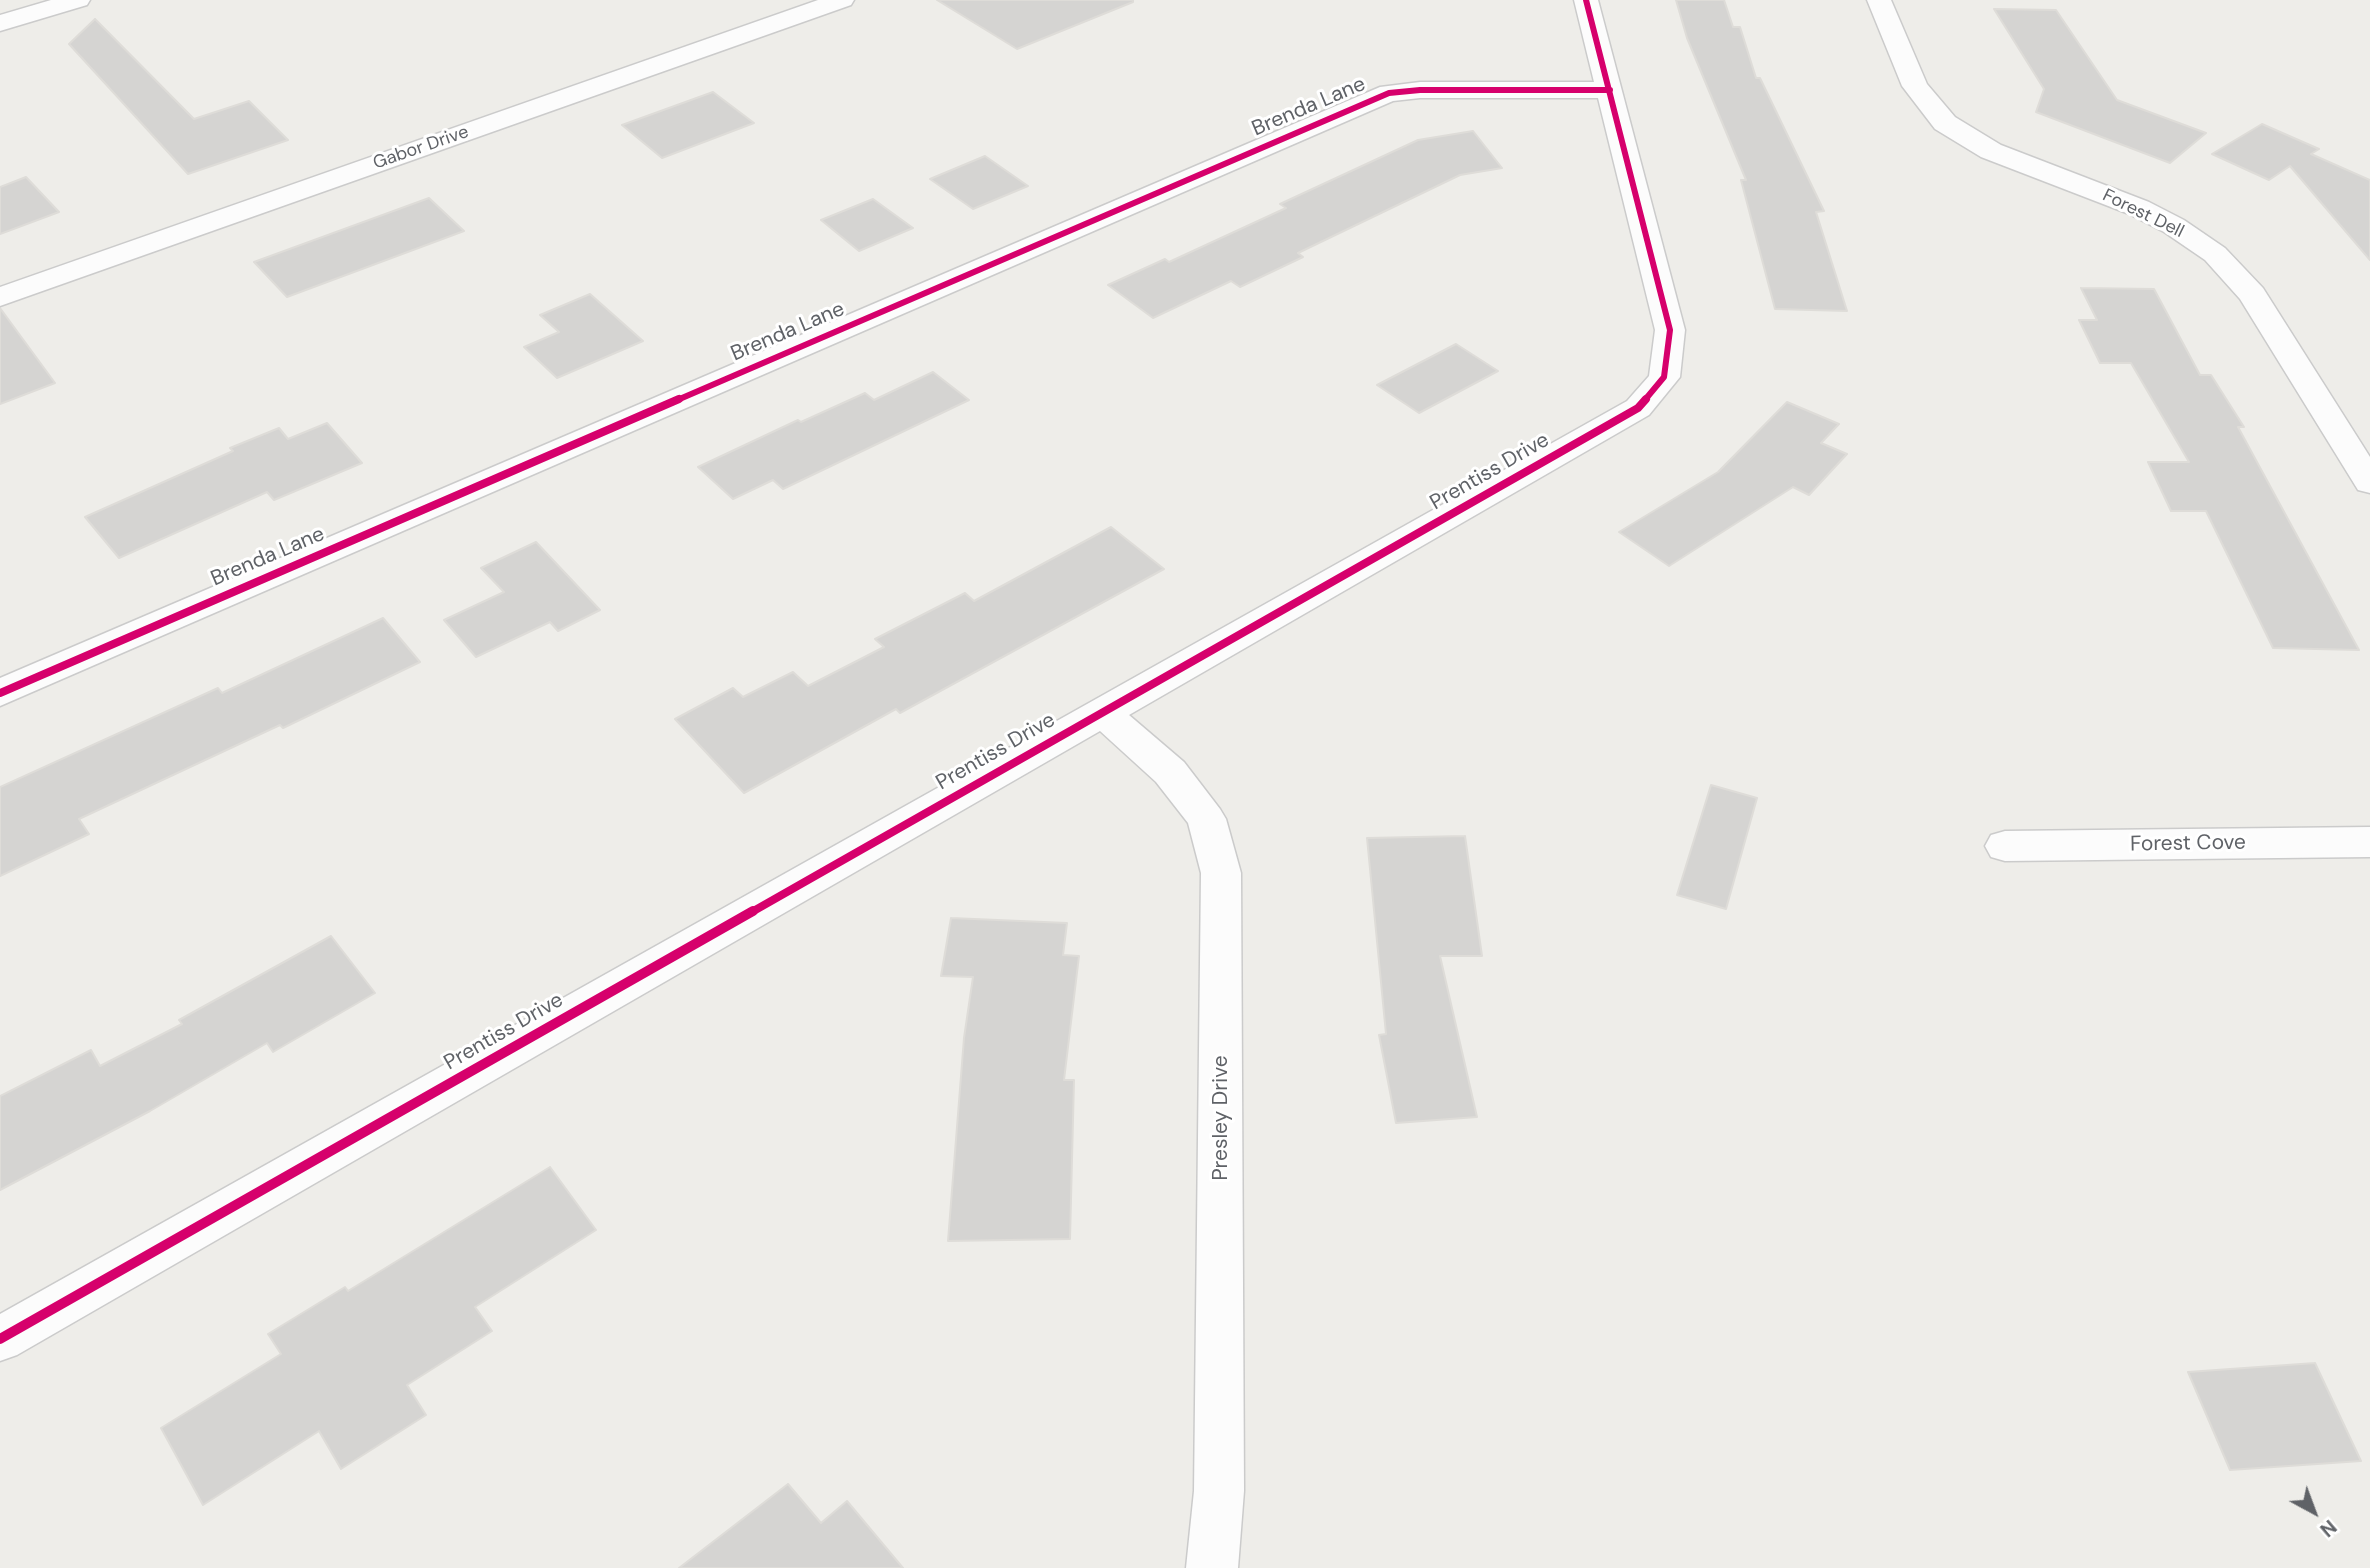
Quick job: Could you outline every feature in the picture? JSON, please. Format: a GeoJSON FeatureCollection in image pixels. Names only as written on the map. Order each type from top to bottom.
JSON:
{"type":"FeatureCollection","features":[{"type":"Feature","properties":{"kind":"street"},"geometry":{"type":"LineString","coordinates":[[0,23],[78,0]]}},
{"type":"Feature","properties":{"kind":"street","name":"Gabor Drive"},"geometry":{"type":"LineString","coordinates":[[0,297],[842,0]]}},
{"type":"Feature","properties":{"kind":"street","name":"Prentiss Drive"},"geometry":{"type":"LineString","coordinates":[[0,1339],[1638,408],[1664,377],[1670,330],[1586,0]]}},
{"type":"Feature","properties":{"kind":"street","name":"Forest Dell"},"geometry":{"type":"LineString","coordinates":[[1880,0],[1915,86],[1945,123],[1991,150],[2139,208],[2175,226],[2215,254],[2252,293],[2370,483]]}},
{"type":"Feature","properties":{"kind":"street","name":"Brenda Lane"},"geometry":{"type":"LineString","coordinates":[[0,693],[1352,107],[1390,93],[1420,90],[1610,90]]}},
{"type":"Feature","properties":{"kind":"street","name":"Presley Drive"},"geometry":{"type":"LineString","coordinates":[[1102,712],[1170,772],[1206,819],[1222,873],[1219,1491],[1212,1568]]}},
{"type":"Feature","properties":{"kind":"street","name":"Forest Cove"},"geometry":{"type":"LineString","coordinates":[[2005,846],[2370,842]]}},
{"type":"Feature","properties":{"kind":"building"},"geometry":{"type":"Polygon","coordinates":[[[937,0],[1133,0],[1133,2],[1017,49],[937,0]]]}},
{"type":"Feature","properties":{"kind":"building"},"geometry":{"type":"Polygon","coordinates":[[[1676,0],[1724,0],[1733,27],[1740,27],[1756,78],[1760,78],[1824,211],[1816,212],[1847,311],[1775,309],[1741,180],[1746,180],[1687,38],[1676,0]]]}},
{"type":"Feature","properties":{"kind":"building"},"geometry":{"type":"Polygon","coordinates":[[[1994,9],[2056,10],[2117,100],[2206,133],[2170,163],[2036,112],[2044,89],[1994,9]]]}},
{"type":"Feature","properties":{"kind":"building"},"geometry":{"type":"Polygon","coordinates":[[[95,19],[194,119],[249,101],[288,140],[188,174],[69,44],[95,19]]]}},
{"type":"Feature","properties":{"kind":"building"},"geometry":{"type":"Polygon","coordinates":[[[713,92],[754,123],[662,158],[622,125],[713,92]]]}},
{"type":"Feature","properties":{"kind":"building"},"geometry":{"type":"Polygon","coordinates":[[[2262,124],[2319,149],[2311,154],[2370,180],[2370,260],[2290,166],[2269,180],[2212,154],[2262,124]]]}},
{"type":"Feature","properties":{"kind":"building"},"geometry":{"type":"Polygon","coordinates":[[[1473,131],[1502,168],[1460,175],[1298,253],[1303,257],[1240,287],[1231,281],[1153,318],[1108,285],[1165,259],[1169,262],[1286,208],[1280,204],[1418,140],[1473,131]]]}},
{"type":"Feature","properties":{"kind":"building"},"geometry":{"type":"Polygon","coordinates":[[[985,156],[1028,186],[973,209],[930,179],[985,156]]]}},
{"type":"Feature","properties":{"kind":"building"},"geometry":{"type":"Polygon","coordinates":[[[26,177],[59,212],[0,234],[0,187],[26,177]]]}},
{"type":"Feature","properties":{"kind":"building"},"geometry":{"type":"Polygon","coordinates":[[[429,198],[464,231],[287,297],[254,262],[429,198]]]}},
{"type":"Feature","properties":{"kind":"building"},"geometry":{"type":"Polygon","coordinates":[[[873,199],[913,228],[859,251],[821,220],[873,199]]]}},
{"type":"Feature","properties":{"kind":"building"},"geometry":{"type":"Polygon","coordinates":[[[2081,288],[2154,289],[2200,375],[2211,375],[2244,427],[2238,427],[2359,650],[2273,648],[2206,511],[2171,511],[2148,462],[2189,462],[2131,363],[2100,363],[2079,320],[2097,320],[2081,288]]]}},
{"type":"Feature","properties":{"kind":"building"},"geometry":{"type":"Polygon","coordinates":[[[590,294],[643,341],[557,378],[524,347],[559,332],[540,315],[590,294]]]}},
{"type":"Feature","properties":{"kind":"building"},"geometry":{"type":"Polygon","coordinates":[[[0,308],[55,383],[0,404],[0,308]]]}},
{"type":"Feature","properties":{"kind":"building"},"geometry":{"type":"Polygon","coordinates":[[[1456,344],[1498,371],[1419,413],[1377,385],[1456,344]]]}},
{"type":"Feature","properties":{"kind":"building"},"geometry":{"type":"Polygon","coordinates":[[[933,372],[969,400],[783,489],[773,480],[733,499],[698,467],[798,420],[801,422],[865,393],[874,400],[933,372]]]}},
{"type":"Feature","properties":{"kind":"building"},"geometry":{"type":"Polygon","coordinates":[[[1787,402],[1839,424],[1821,443],[1847,454],[1809,495],[1793,487],[1669,566],[1619,532],[1718,472],[1787,402]]]}},
{"type":"Feature","properties":{"kind":"building"},"geometry":{"type":"Polygon","coordinates":[[[327,423],[362,463],[274,500],[267,492],[119,558],[85,517],[233,451],[230,448],[279,428],[288,439],[327,423]]]}},
{"type":"Feature","properties":{"kind":"building"},"geometry":{"type":"Polygon","coordinates":[[[1111,527],[1164,569],[900,713],[896,709],[744,793],[675,719],[733,688],[743,697],[793,672],[808,686],[884,647],[875,639],[965,593],[974,601],[1111,527]]]}},
{"type":"Feature","properties":{"kind":"building"},"geometry":{"type":"Polygon","coordinates":[[[536,542],[600,610],[558,631],[550,622],[476,657],[444,620],[504,592],[481,568],[536,542]]]}},
{"type":"Feature","properties":{"kind":"building"},"geometry":{"type":"Polygon","coordinates":[[[383,618],[420,662],[283,728],[280,725],[79,819],[89,834],[0,876],[0,787],[218,688],[222,693],[383,618]]]}},
{"type":"Feature","properties":{"kind":"building"},"geometry":{"type":"Polygon","coordinates":[[[1711,785],[1757,798],[1726,909],[1677,895],[1711,785]]]}},
{"type":"Feature","properties":{"kind":"building"},"geometry":{"type":"Polygon","coordinates":[[[1465,836],[1482,956],[1440,956],[1477,1117],[1396,1123],[1379,1035],[1386,1034],[1367,838],[1465,836]]]}},
{"type":"Feature","properties":{"kind":"building"},"geometry":{"type":"Polygon","coordinates":[[[951,918],[1067,923],[1063,955],[1079,956],[1064,1080],[1074,1080],[1070,1239],[948,1241],[964,1038],[973,977],[941,976],[951,918]]]}},
{"type":"Feature","properties":{"kind":"building"},"geometry":{"type":"Polygon","coordinates":[[[331,936],[375,993],[273,1052],[267,1043],[150,1111],[0,1190],[0,1096],[91,1050],[100,1066],[182,1024],[179,1020],[331,936]]]}},
{"type":"Feature","properties":{"kind":"building"},"geometry":{"type":"Polygon","coordinates":[[[550,1167],[596,1230],[475,1307],[492,1331],[407,1385],[426,1415],[341,1469],[319,1431],[203,1505],[161,1428],[281,1354],[268,1334],[345,1287],[348,1291],[550,1167]]]}},
{"type":"Feature","properties":{"kind":"building"},"geometry":{"type":"Polygon","coordinates":[[[2315,1363],[2361,1461],[2230,1470],[2188,1372],[2315,1363]]]}},
{"type":"Feature","properties":{"kind":"building"},"geometry":{"type":"Polygon","coordinates":[[[788,1484],[821,1523],[847,1501],[903,1568],[679,1568],[788,1484]]]}},
{"type":"Feature","properties":{"kind":"cycle path"},"geometry":{"type":"LineString","coordinates":[[0,1339],[1638,408],[1664,377],[1670,330],[1586,0]]}},
{"type":"Feature","properties":{"kind":"cycle path"},"geometry":{"type":"LineString","coordinates":[[0,693],[1389,93],[1420,90],[1610,90]]}}]}
